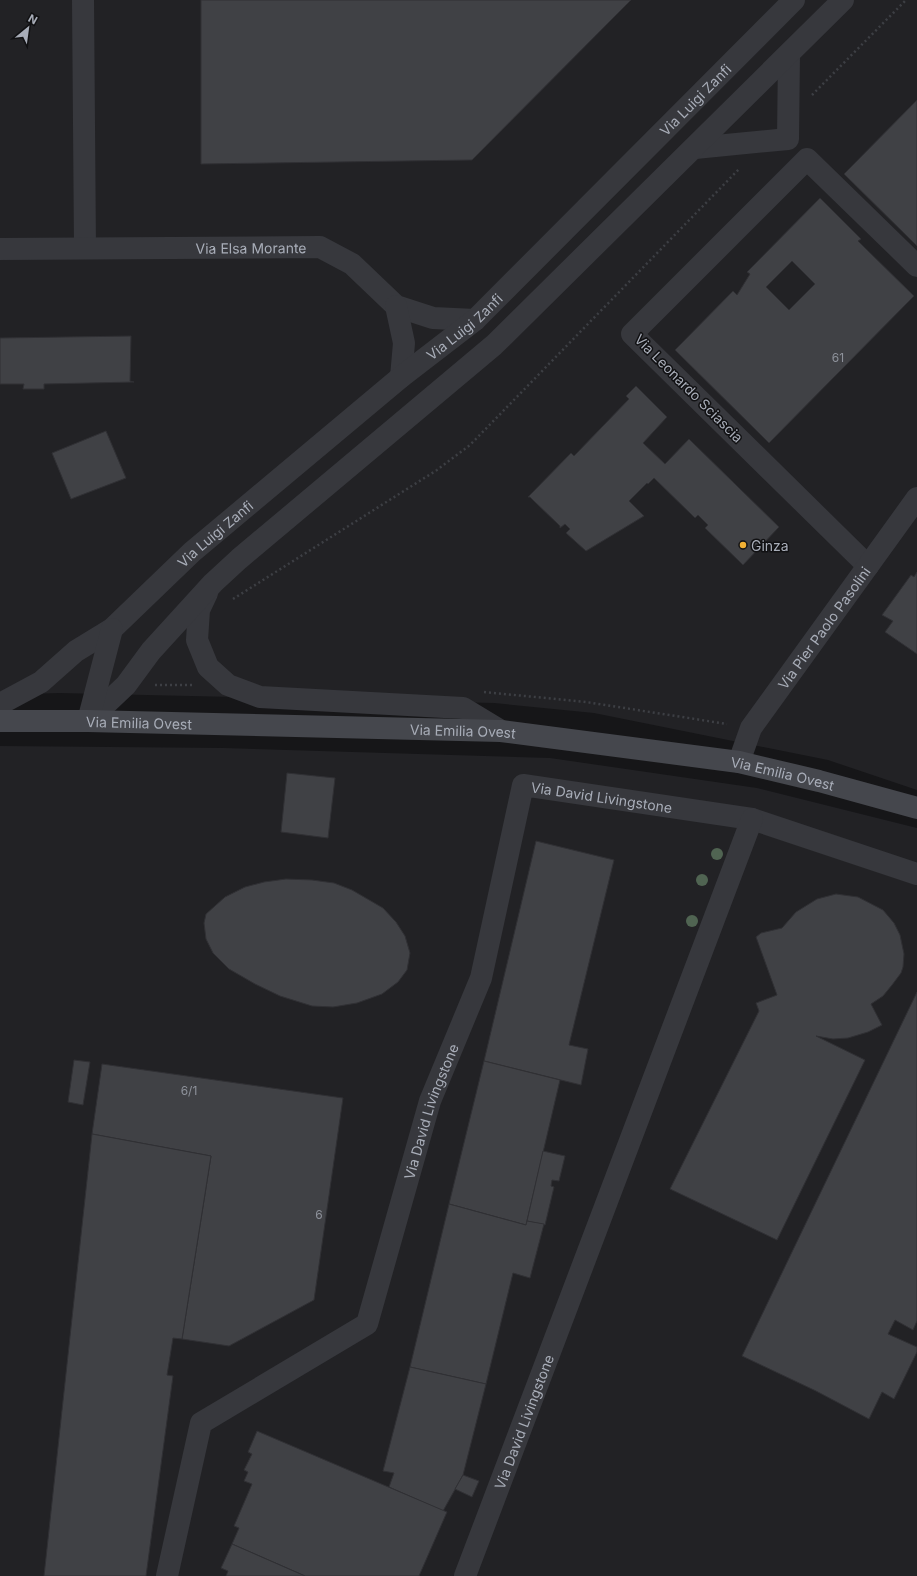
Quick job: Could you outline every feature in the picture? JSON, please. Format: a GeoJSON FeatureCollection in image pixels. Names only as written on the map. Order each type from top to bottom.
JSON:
{"type":"FeatureCollection","features":[{"type":"Feature","properties":{"kind":"main road","name":"Via Emilia Ovest"},"geometry":{"type":"LineString","coordinates":[[0,721],[88,721],[501,731],[739,762],[819,781],[917,808]]}},
{"type":"Feature","properties":{"kind":"street"},"geometry":{"type":"LineString","coordinates":[[83,0],[85,248]]}},
{"type":"Feature","properties":{"kind":"street","name":"Via Luigi Zanfi"},"geometry":{"type":"LineString","coordinates":[[0,704],[41,682],[76,651],[112,630],[192,552],[401,377],[475,320],[794,0]]}},
{"type":"Feature","properties":{"kind":"street"},"geometry":{"type":"LineString","coordinates":[[88,721],[126,685],[151,651],[212,583],[494,345],[695,148],[843,0]]}},
{"type":"Feature","properties":{"kind":"street"},"geometry":{"type":"LineString","coordinates":[[781,133],[789,54]]}},
{"type":"Feature","properties":{"kind":"street"},"geometry":{"type":"LineString","coordinates":[[695,148],[781,133]]}},
{"type":"Feature","properties":{"kind":"street"},"geometry":{"type":"LineString","coordinates":[[781,133],[917,266]]}},
{"type":"Feature","properties":{"kind":"street","name":"Via Leonardo Sciascia"},"geometry":{"type":"LineString","coordinates":[[807,158],[632,334],[868,566]]}},
{"type":"Feature","properties":{"kind":"street","name":"Via Elsa Morante"},"geometry":{"type":"LineString","coordinates":[[0,249],[320,247],[352,264],[396,306]]}},
{"type":"Feature","properties":{"kind":"street"},"geometry":{"type":"LineString","coordinates":[[396,306],[433,318],[475,320]]}},
{"type":"Feature","properties":{"kind":"street"},"geometry":{"type":"LineString","coordinates":[[396,306],[404,343],[401,377]]}},
{"type":"Feature","properties":{"kind":"street","name":"Via Pier Paolo Pasolini"},"geometry":{"type":"LineString","coordinates":[[739,762],[751,728],[917,498]]}},
{"type":"Feature","properties":{"kind":"street"},"geometry":{"type":"LineString","coordinates":[[212,583],[199,610],[197,640],[208,667],[228,685],[260,697],[463,708],[501,731]]}},
{"type":"Feature","properties":{"kind":"street"},"geometry":{"type":"LineString","coordinates":[[88,721],[112,630]]}},
{"type":"Feature","properties":{"kind":"street","name":"Via David Livingstone"},"geometry":{"type":"LineString","coordinates":[[167,1576],[201,1423],[367,1324],[430,1101],[481,978],[523,785],[752,819],[917,874]]}},
{"type":"Feature","properties":{"kind":"street","name":"Via David Livingstone"},"geometry":{"type":"LineString","coordinates":[[465,1576],[752,819]]}},
{"type":"Feature","properties":{"kind":"path"},"geometry":{"type":"LineString","coordinates":[[231,600],[437,470],[470,445],[781,133],[906,0]]}},
{"type":"Feature","properties":{"kind":"path"},"geometry":{"type":"LineString","coordinates":[[484,692],[586,702],[751,728]]}},
{"type":"Feature","properties":{"kind":"shaded area"},"geometry":{"type":"Polygon","coordinates":[[[0,0],[917,0],[917,790],[828,760],[594,713],[494,703],[59,693],[0,695],[0,0]]]}},
{"type":"Feature","properties":{"kind":"shaded area"},"geometry":{"type":"Polygon","coordinates":[[[0,746],[224,748],[550,758],[757,788],[917,828],[917,1576],[0,1576],[0,746]]]}},
{"type":"Feature","properties":{"kind":"building"},"geometry":{"type":"Polygon","coordinates":[[[201,0],[631,0],[472,160],[201,164],[201,0]]]}},
{"type":"Feature","properties":{"kind":"building"},"geometry":{"type":"Polygon","coordinates":[[[917,100],[917,246],[844,174],[917,100]]]}},
{"type":"Feature","properties":{"kind":"building"},"geometry":{"type":"Polygon","coordinates":[[[820,198],[861,239],[858,241],[914,296],[769,443],[675,350],[733,291],[737,295],[750,274],[747,272],[820,198]],[[792,261],[766,287],[789,310],[815,284],[792,261]]]}},
{"type":"Feature","properties":{"kind":"building"},"geometry":{"type":"Polygon","coordinates":[[[131,336],[130,381],[134,382],[44,384],[44,389],[23,389],[24,384],[0,384],[0,338],[131,336]]]}},
{"type":"Feature","properties":{"kind":"building"},"geometry":{"type":"Polygon","coordinates":[[[636,386],[667,417],[643,443],[665,464],[689,439],[779,527],[743,565],[705,528],[708,525],[698,515],[695,518],[654,478],[629,501],[644,516],[586,551],[566,533],[570,529],[565,524],[560,528],[560,526],[530,497],[528,497],[571,453],[574,456],[629,399],[626,396],[636,386]]]}},
{"type":"Feature","properties":{"kind":"building"},"geometry":{"type":"Polygon","coordinates":[[[106,431],[126,478],[71,499],[52,453],[106,431]]]}},
{"type":"Feature","properties":{"kind":"building"},"geometry":{"type":"Polygon","coordinates":[[[917,572],[917,654],[885,632],[893,621],[882,615],[911,575],[914,577],[917,572]]]}},
{"type":"Feature","properties":{"kind":"building"},"geometry":{"type":"Polygon","coordinates":[[[287,773],[335,778],[328,838],[281,832],[287,773]]]}},
{"type":"Feature","properties":{"kind":"building"},"geometry":{"type":"Polygon","coordinates":[[[536,841],[614,860],[569,1045],[588,1049],[581,1085],[484,1061],[536,841]]]}},
{"type":"Feature","properties":{"kind":"building"},"geometry":{"type":"Polygon","coordinates":[[[286,879],[334,883],[352,890],[383,908],[396,922],[405,936],[410,953],[407,970],[398,982],[382,994],[357,1003],[333,1007],[312,1006],[280,996],[229,969],[213,953],[206,939],[204,923],[206,914],[225,897],[245,887],[264,882],[286,879]]]}},
{"type":"Feature","properties":{"kind":"building"},"geometry":{"type":"Polygon","coordinates":[[[836,894],[858,897],[883,910],[894,923],[900,935],[904,954],[903,967],[901,973],[883,996],[871,1004],[882,1025],[868,1032],[848,1038],[833,1039],[816,1036],[865,1060],[777,1240],[670,1189],[759,1011],[756,1003],[777,995],[756,937],[761,933],[782,928],[796,912],[817,899],[836,894]]]}},
{"type":"Feature","properties":{"kind":"building"},"geometry":{"type":"Polygon","coordinates":[[[917,992],[917,1321],[913,1330],[895,1320],[888,1334],[917,1347],[917,1352],[894,1399],[882,1392],[869,1419],[816,1391],[742,1356],[917,992]]]}},
{"type":"Feature","properties":{"kind":"building"},"geometry":{"type":"Polygon","coordinates":[[[74,1060],[90,1062],[83,1105],[68,1102],[74,1060]]]}},
{"type":"Feature","properties":{"kind":"building"},"geometry":{"type":"Polygon","coordinates":[[[484,1061],[560,1080],[526,1225],[449,1204],[484,1061]]]}},
{"type":"Feature","properties":{"kind":"building"},"geometry":{"type":"Polygon","coordinates":[[[102,1064],[343,1098],[314,1300],[229,1346],[182,1339],[211,1156],[92,1134],[102,1064]]]}},
{"type":"Feature","properties":{"kind":"building"},"geometry":{"type":"Polygon","coordinates":[[[92,1134],[211,1156],[182,1339],[173,1338],[167,1375],[173,1376],[146,1576],[44,1576],[92,1134]]]}},
{"type":"Feature","properties":{"kind":"building"},"geometry":{"type":"Polygon","coordinates":[[[543,1151],[565,1156],[559,1181],[552,1180],[551,1186],[554,1187],[545,1225],[527,1221],[543,1151]]]}},
{"type":"Feature","properties":{"kind":"building"},"geometry":{"type":"Polygon","coordinates":[[[449,1204],[526,1225],[527,1221],[544,1224],[530,1278],[513,1273],[486,1384],[410,1367],[449,1204]]]}},
{"type":"Feature","properties":{"kind":"building"},"geometry":{"type":"Polygon","coordinates":[[[410,1367],[486,1384],[463,1475],[443,1511],[389,1487],[394,1473],[383,1471],[410,1367]]]}},
{"type":"Feature","properties":{"kind":"building"},"geometry":{"type":"Polygon","coordinates":[[[257,1431],[447,1512],[419,1576],[305,1576],[232,1544],[239,1528],[234,1526],[252,1484],[244,1481],[248,1472],[244,1470],[252,1454],[248,1452],[257,1431]]]}},
{"type":"Feature","properties":{"kind":"building"},"geometry":{"type":"Polygon","coordinates":[[[463,1475],[479,1481],[472,1497],[455,1489],[463,1475]]]}},
{"type":"Feature","properties":{"kind":"building"},"geometry":{"type":"Polygon","coordinates":[[[232,1544],[305,1576],[226,1576],[228,1571],[221,1568],[232,1544]]]}},
{"type":"Feature","properties":{"kind":"place","name":"Ginza"},"geometry":{"type":"Point","coordinates":[743,545]}}]}
